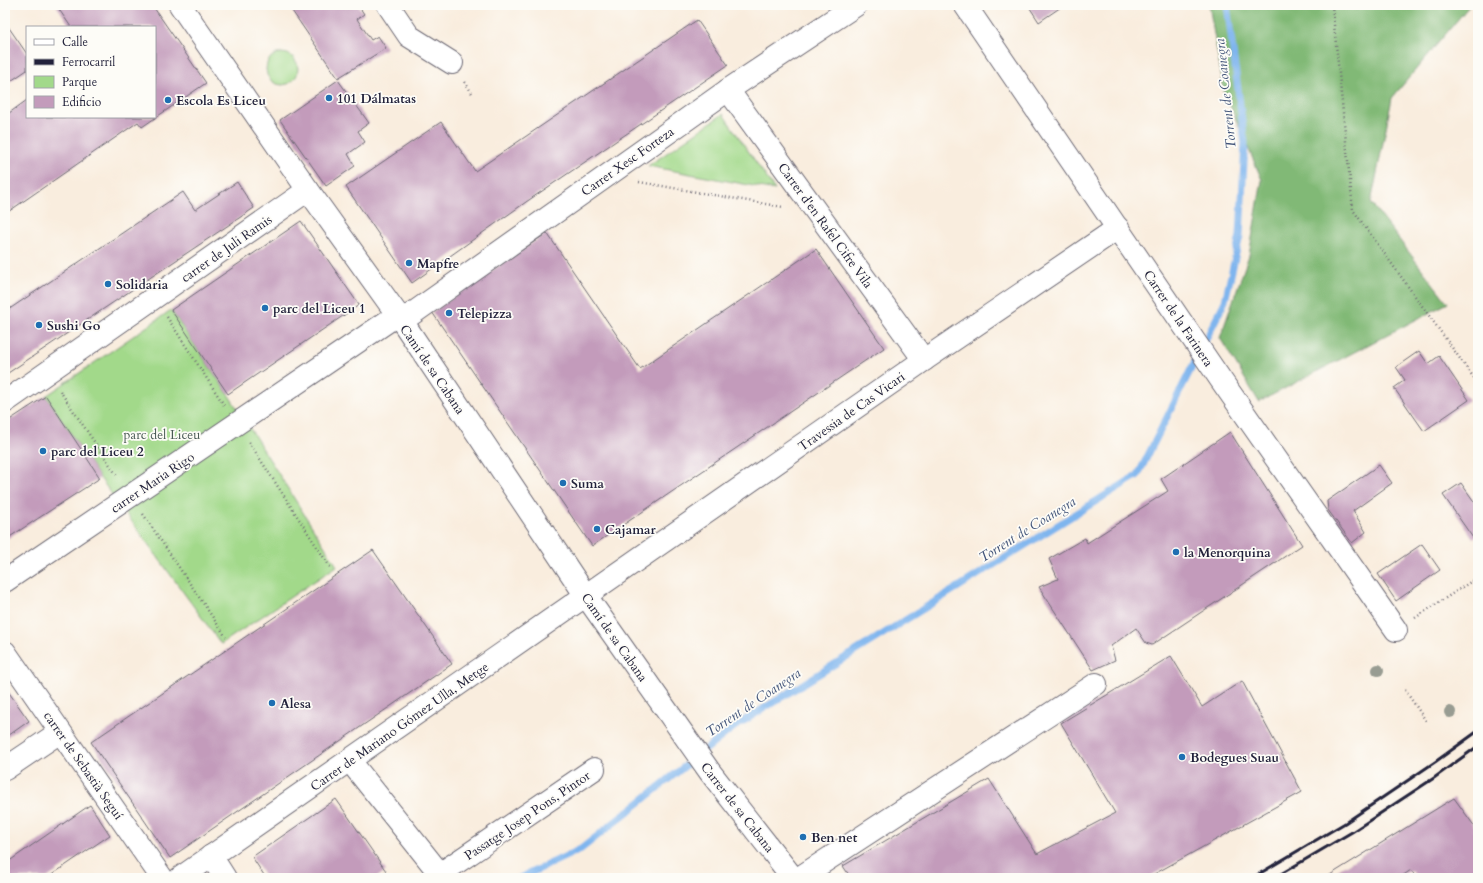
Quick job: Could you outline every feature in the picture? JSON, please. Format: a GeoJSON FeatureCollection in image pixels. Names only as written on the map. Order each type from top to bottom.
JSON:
{"type":"FeatureCollection","features":[{"type":"Feature","properties":{"kind":"street","name":"Camí de sa Cabana"},"geometry":{"type":"LineString","coordinates":[[180,5],[399,318],[586,596],[684,734]]}},
{"type":"Feature","properties":{"kind":"street"},"geometry":{"type":"LineString","coordinates":[[388,5],[409,36],[452,63]]}},
{"type":"Feature","properties":{"kind":"street","name":"Carrer Xesc Forteza"},"geometry":{"type":"LineString","coordinates":[[399,318],[728,90],[856,5]]}},
{"type":"Feature","properties":{"kind":"street","name":"Carrer de la Farinera"},"geometry":{"type":"LineString","coordinates":[[965,5],[1221,380],[1396,630]]}},
{"type":"Feature","properties":{"kind":"street","name":"Carrer d'en Rafel Cifre Vila"},"geometry":{"type":"LineString","coordinates":[[728,90],[924,360]]}},
{"type":"Feature","properties":{"kind":"street","name":"carrer de Juli Ramis"},"geometry":{"type":"LineString","coordinates":[[5,402],[308,190]]}},
{"type":"Feature","properties":{"kind":"street","name":"Travessia de Cas Vicari"},"geometry":{"type":"LineString","coordinates":[[586,596],[924,360],[1118,228]]}},
{"type":"Feature","properties":{"kind":"street","name":"carrer Maria Rigo"},"geometry":{"type":"LineString","coordinates":[[5,581],[399,318]]}},
{"type":"Feature","properties":{"kind":"street","name":"Carrer de Mariano Gómez Ulla, Metge"},"geometry":{"type":"LineString","coordinates":[[180,878],[586,596]]}},
{"type":"Feature","properties":{"kind":"street","name":"carrer de Sebastià Seguí"},"geometry":{"type":"LineString","coordinates":[[5,652],[162,878]]}},
{"type":"Feature","properties":{"kind":"street"},"geometry":{"type":"LineString","coordinates":[[798,878],[1096,684]]}},
{"type":"Feature","properties":{"kind":"street"},"geometry":{"type":"LineString","coordinates":[[5,769],[60,732]]}},
{"type":"Feature","properties":{"kind":"street","name":"Carrer de sa Cabana"},"geometry":{"type":"LineString","coordinates":[[684,734],[710,772],[793,878]]}},
{"type":"Feature","properties":{"kind":"street","name":"Passatge Josep Pons, Pintor"},"geometry":{"type":"LineString","coordinates":[[350,760],[437,876],[594,769]]}},
{"type":"Feature","properties":{"kind":"street"},"geometry":{"type":"LineString","coordinates":[[211,856],[225,878]]}},
{"type":"Feature","properties":{"kind":"path"},"geometry":{"type":"LineString","coordinates":[[1332,5],[1353,210],[1474,378],[1478,380]]}},
{"type":"Feature","properties":{"kind":"path"},"geometry":{"type":"LineString","coordinates":[[604,176],[819,215]]}},
{"type":"Feature","properties":{"kind":"path"},"geometry":{"type":"LineString","coordinates":[[1396,630],[1478,576]]}},
{"type":"Feature","properties":{"kind":"path"},"geometry":{"type":"LineString","coordinates":[[1405,690],[1426,721]]}},
{"type":"Feature","properties":{"kind":"green space"},"geometry":{"type":"Polygon","coordinates":[[[1209,5],[1470,5],[1392,98],[1371,203],[1448,303],[1259,402],[1220,338],[1249,255],[1262,180],[1224,92],[1209,5]]]}},
{"type":"Feature","properties":{"kind":"green space"},"geometry":{"type":"Polygon","coordinates":[[[279,53],[285,53],[294,57],[298,69],[294,81],[285,85],[279,85],[270,81],[266,72],[266,66],[270,57],[279,53]]]}},
{"type":"Feature","properties":{"kind":"green space"},"geometry":{"type":"Polygon","coordinates":[[[723,114],[775,190],[648,166],[723,114]]]}},
{"type":"Feature","properties":{"kind":"green space","name":"parc del Liceu"},"geometry":{"type":"Polygon","coordinates":[[[171,310],[228,394],[337,566],[221,644],[100,478],[46,396],[171,310]]]}},
{"type":"Feature","properties":{"kind":"building","name":"Escola Es Liceu"},"geometry":{"type":"Polygon","coordinates":[[[56,5],[152,5],[206,83],[156,117],[156,26],[70,26],[56,5]]]}},
{"type":"Feature","properties":{"kind":"building"},"geometry":{"type":"Polygon","coordinates":[[[288,5],[358,5],[364,14],[357,19],[371,40],[378,36],[386,48],[338,78],[288,5]]]}},
{"type":"Feature","properties":{"kind":"building"},"geometry":{"type":"Polygon","coordinates":[[[1028,5],[1064,5],[1039,22],[1028,5]]]}},
{"type":"Feature","properties":{"kind":"building"},"geometry":{"type":"Polygon","coordinates":[[[697,20],[728,65],[526,202],[412,283],[346,187],[441,122],[475,171],[697,20]]]}},
{"type":"Feature","properties":{"kind":"building"},"geometry":{"type":"Polygon","coordinates":[[[5,22],[26,53],[26,71],[5,85],[5,22]]]}},
{"type":"Feature","properties":{"kind":"building"},"geometry":{"type":"Polygon","coordinates":[[[338,80],[369,123],[358,131],[365,142],[348,154],[355,166],[326,186],[280,120],[338,80]]]}},
{"type":"Feature","properties":{"kind":"building","name":"Escola Es Liceu"},"geometry":{"type":"Polygon","coordinates":[[[26,101],[26,118],[155,118],[142,127],[138,122],[5,214],[5,116],[26,101]]]}},
{"type":"Feature","properties":{"kind":"building"},"geometry":{"type":"Polygon","coordinates":[[[237,182],[254,208],[5,375],[5,312],[183,192],[195,210],[237,182]]]}},
{"type":"Feature","properties":{"kind":"building","name":"parc del Liceu 1"},"geometry":{"type":"Polygon","coordinates":[[[301,221],[359,305],[228,394],[171,310],[301,221]]]}},
{"type":"Feature","properties":{"kind":"building"},"geometry":{"type":"Polygon","coordinates":[[[547,233],[640,369],[816,249],[884,348],[592,546],[432,312],[547,233]]]}},
{"type":"Feature","properties":{"kind":"building"},"geometry":{"type":"Polygon","coordinates":[[[1419,351],[1428,364],[1439,356],[1469,400],[1424,431],[1394,388],[1405,380],[1396,367],[1419,351]]]}},
{"type":"Feature","properties":{"kind":"building","name":"parc del Liceu 2"},"geometry":{"type":"Polygon","coordinates":[[[46,396],[100,478],[5,540],[5,423],[46,396]]]}},
{"type":"Feature","properties":{"kind":"building","name":"la Menorquina"},"geometry":{"type":"Polygon","coordinates":[[[1230,432],[1302,545],[1152,645],[1146,643],[1136,628],[1111,646],[1115,660],[1093,670],[1039,587],[1058,579],[1049,559],[1085,538],[1087,543],[1168,491],[1161,479],[1230,432]]]}},
{"type":"Feature","properties":{"kind":"building"},"geometry":{"type":"Polygon","coordinates":[[[1379,465],[1392,483],[1353,511],[1366,532],[1352,543],[1328,510],[1327,501],[1379,465]]]}},
{"type":"Feature","properties":{"kind":"building"},"geometry":{"type":"Polygon","coordinates":[[[1461,483],[1478,507],[1478,535],[1473,538],[1443,495],[1461,483]]]}},
{"type":"Feature","properties":{"kind":"building"},"geometry":{"type":"Polygon","coordinates":[[[1422,544],[1440,570],[1396,601],[1378,574],[1422,544]]]}},
{"type":"Feature","properties":{"kind":"building","name":"Alesa"},"geometry":{"type":"Polygon","coordinates":[[[373,550],[452,664],[170,858],[91,742],[373,550]]]}},
{"type":"Feature","properties":{"kind":"building","name":"Bodegues Suau"},"geometry":{"type":"Polygon","coordinates":[[[1171,656],[1202,707],[1242,681],[1302,792],[1147,878],[851,878],[843,866],[989,779],[1037,854],[1115,813],[1061,723],[1171,656]]]}},
{"type":"Feature","properties":{"kind":"building"},"geometry":{"type":"Polygon","coordinates":[[[5,687],[29,721],[5,738],[5,687]]]}},
{"type":"Feature","properties":{"kind":"building"},"geometry":{"type":"Polygon","coordinates":[[[1454,798],[1478,831],[1478,878],[1417,878],[1411,870],[1399,878],[1325,878],[1454,798]]]}},
{"type":"Feature","properties":{"kind":"building"},"geometry":{"type":"Polygon","coordinates":[[[336,799],[386,871],[376,878],[266,878],[252,857],[336,799]]]}},
{"type":"Feature","properties":{"kind":"building"},"geometry":{"type":"Polygon","coordinates":[[[90,805],[110,835],[47,878],[5,878],[5,864],[90,805]]]}},
{"type":"Feature","properties":{"kind":"waterway","name":"Torrent de Coanegra"},"geometry":{"type":"LineString","coordinates":[[520,878],[581,849],[734,727],[1138,475],[1225,301],[1240,236],[1245,143],[1227,5]]}},
{"type":"Feature","properties":{"kind":"railway"},"geometry":{"type":"LineString","coordinates":[[1252,878],[1345,823],[1478,731]]}},
{"type":"Feature","properties":{"kind":"railway"},"geometry":{"type":"LineString","coordinates":[[1274,878],[1352,832],[1434,778],[1478,746]]}},
{"type":"Feature","properties":{"kind":"place","name":"101 Dálmatas"},"geometry":{"type":"Point","coordinates":[329,98]}},
{"type":"Feature","properties":{"kind":"place","name":"Escola Es Liceu"},"geometry":{"type":"Point","coordinates":[168,100]}},
{"type":"Feature","properties":{"kind":"place","name":"Mapfre"},"geometry":{"type":"Point","coordinates":[409,263]}},
{"type":"Feature","properties":{"kind":"place","name":"Solidaria"},"geometry":{"type":"Point","coordinates":[108,284]}},
{"type":"Feature","properties":{"kind":"place","name":"parc del Liceu 1"},"geometry":{"type":"Point","coordinates":[265,308]}},
{"type":"Feature","properties":{"kind":"place","name":"Telepizza"},"geometry":{"type":"Point","coordinates":[449,313]}},
{"type":"Feature","properties":{"kind":"place","name":"Sushi Go"},"geometry":{"type":"Point","coordinates":[39,325]}},
{"type":"Feature","properties":{"kind":"place","name":"parc del Liceu 2"},"geometry":{"type":"Point","coordinates":[43,451]}},
{"type":"Feature","properties":{"kind":"place","name":"Suma"},"geometry":{"type":"Point","coordinates":[563,483]}},
{"type":"Feature","properties":{"kind":"place","name":"Cajamar"},"geometry":{"type":"Point","coordinates":[597,529]}},
{"type":"Feature","properties":{"kind":"place","name":"la Menorquina"},"geometry":{"type":"Point","coordinates":[1176,552]}},
{"type":"Feature","properties":{"kind":"place","name":"Alesa"},"geometry":{"type":"Point","coordinates":[272,703]}},
{"type":"Feature","properties":{"kind":"place","name":"Bodegues Suau"},"geometry":{"type":"Point","coordinates":[1182,757]}},
{"type":"Feature","properties":{"kind":"place","name":"Ben net"},"geometry":{"type":"Point","coordinates":[803,837]}}]}
